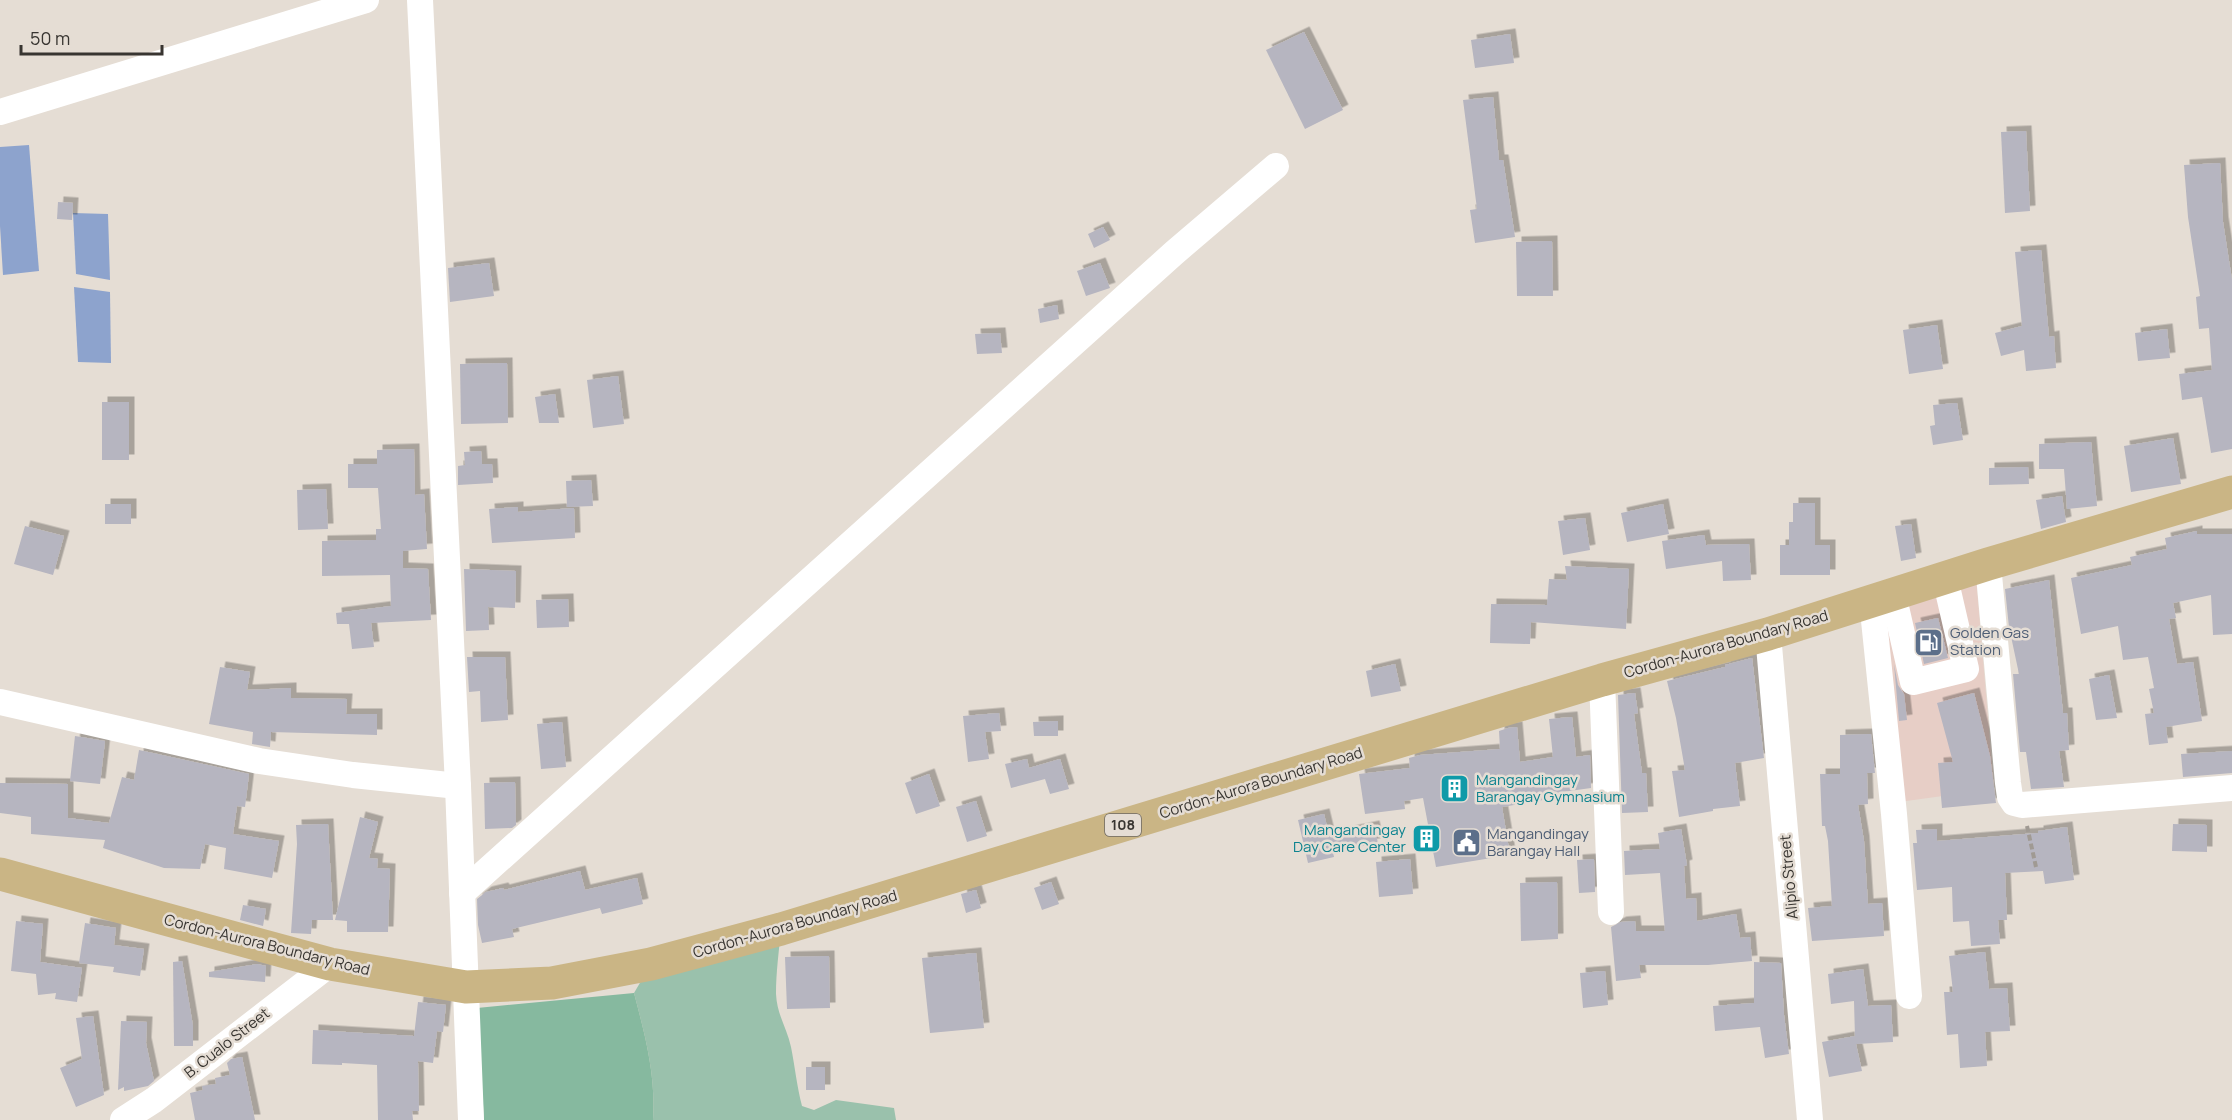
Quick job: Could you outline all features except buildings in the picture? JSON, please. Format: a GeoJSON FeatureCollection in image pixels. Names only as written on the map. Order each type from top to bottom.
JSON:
{"type":"FeatureCollection","features":[{"type":"Feature","properties":{"kind":"main road","name":"Cordon-Aurora Boundary Road"},"geometry":{"type":"LineString","coordinates":[[0,874],[330,964],[466,987],[563,981],[651,964],[770,932],[1602,680],[1768,634],[1988,564],[2232,492]]}},
{"type":"Feature","properties":{"kind":"street"},"geometry":{"type":"LineString","coordinates":[[0,112],[366,0]]}},
{"type":"Feature","properties":{"kind":"street"},"geometry":{"type":"LineString","coordinates":[[420,0],[458,786],[471,1120]]}},
{"type":"Feature","properties":{"kind":"street"},"geometry":{"type":"LineString","coordinates":[[462,893],[1174,253],[1276,166]]}},
{"type":"Feature","properties":{"kind":"street"},"geometry":{"type":"LineString","coordinates":[[1988,564],[2008,783],[2010,797],[2014,803],[2022,805],[2232,788]]}},
{"type":"Feature","properties":{"kind":"street"},"geometry":{"type":"LineString","coordinates":[[1882,598],[1913,682],[1966,669],[1945,578]]}},
{"type":"Feature","properties":{"kind":"street"},"geometry":{"type":"LineString","coordinates":[[1882,598],[1894,814],[1909,996]]}},
{"type":"Feature","properties":{"kind":"street","name":"Alipio Street"},"geometry":{"type":"LineString","coordinates":[[1768,634],[1810,1120]]}},
{"type":"Feature","properties":{"kind":"street"},"geometry":{"type":"LineString","coordinates":[[1602,680],[1611,912]]}},
{"type":"Feature","properties":{"kind":"street"},"geometry":{"type":"LineString","coordinates":[[0,702],[259,761],[353,775],[458,786]]}},
{"type":"Feature","properties":{"kind":"street","name":"B. Cualo Street"},"geometry":{"type":"LineString","coordinates":[[123,1120],[154,1100],[330,964]]}},
{"type":"Feature","properties":{"kind":"path"},"geometry":{"type":"LineString","coordinates":[[2022,805],[2036,867]]}},
{"type":"Feature","properties":{"kind":"shaded area","name":"Golden Gas Station"},"geometry":{"type":"Polygon","coordinates":[[[1976,577],[1994,789],[1899,802],[1875,609],[1976,577]]]}},
{"type":"Feature","properties":{"kind":"green space"},"geometry":{"type":"Polygon","coordinates":[[[781,929],[776,994],[780,1015],[791,1047],[802,1106],[814,1110],[836,1100],[894,1108],[896,1120],[653,1120],[651,1071],[634,993],[651,964],[781,929]]]}},
{"type":"Feature","properties":{"kind":"green space"},"geometry":{"type":"Polygon","coordinates":[[[634,993],[651,1071],[653,1120],[484,1120],[477,1008],[634,993]]]}},
{"type":"Feature","properties":{"kind":"water"},"geometry":{"type":"Polygon","coordinates":[[[29,145],[39,271],[3,275],[0,226],[0,147],[29,145]]]}},
{"type":"Feature","properties":{"kind":"water"},"geometry":{"type":"Polygon","coordinates":[[[73,213],[108,214],[110,280],[76,274],[73,213]]]}},
{"type":"Feature","properties":{"kind":"water"},"geometry":{"type":"Polygon","coordinates":[[[74,287],[110,292],[111,363],[78,362],[74,287]]]}},
{"type":"Feature","properties":{"kind":"place","name":"Golden Gas Station"},"geometry":{"type":"Point","coordinates":[1929,642]}},
{"type":"Feature","properties":{"kind":"place","name":"Mangandingay Barangay Gymnasium"},"geometry":{"type":"Point","coordinates":[1455,789]}},
{"type":"Feature","properties":{"kind":"place","name":"Mangandingay Day Care Center"},"geometry":{"type":"Point","coordinates":[1427,839]}},
{"type":"Feature","properties":{"kind":"place","name":"Mangandingay Barangay Hall"},"geometry":{"type":"Point","coordinates":[1466,843]}}]}
